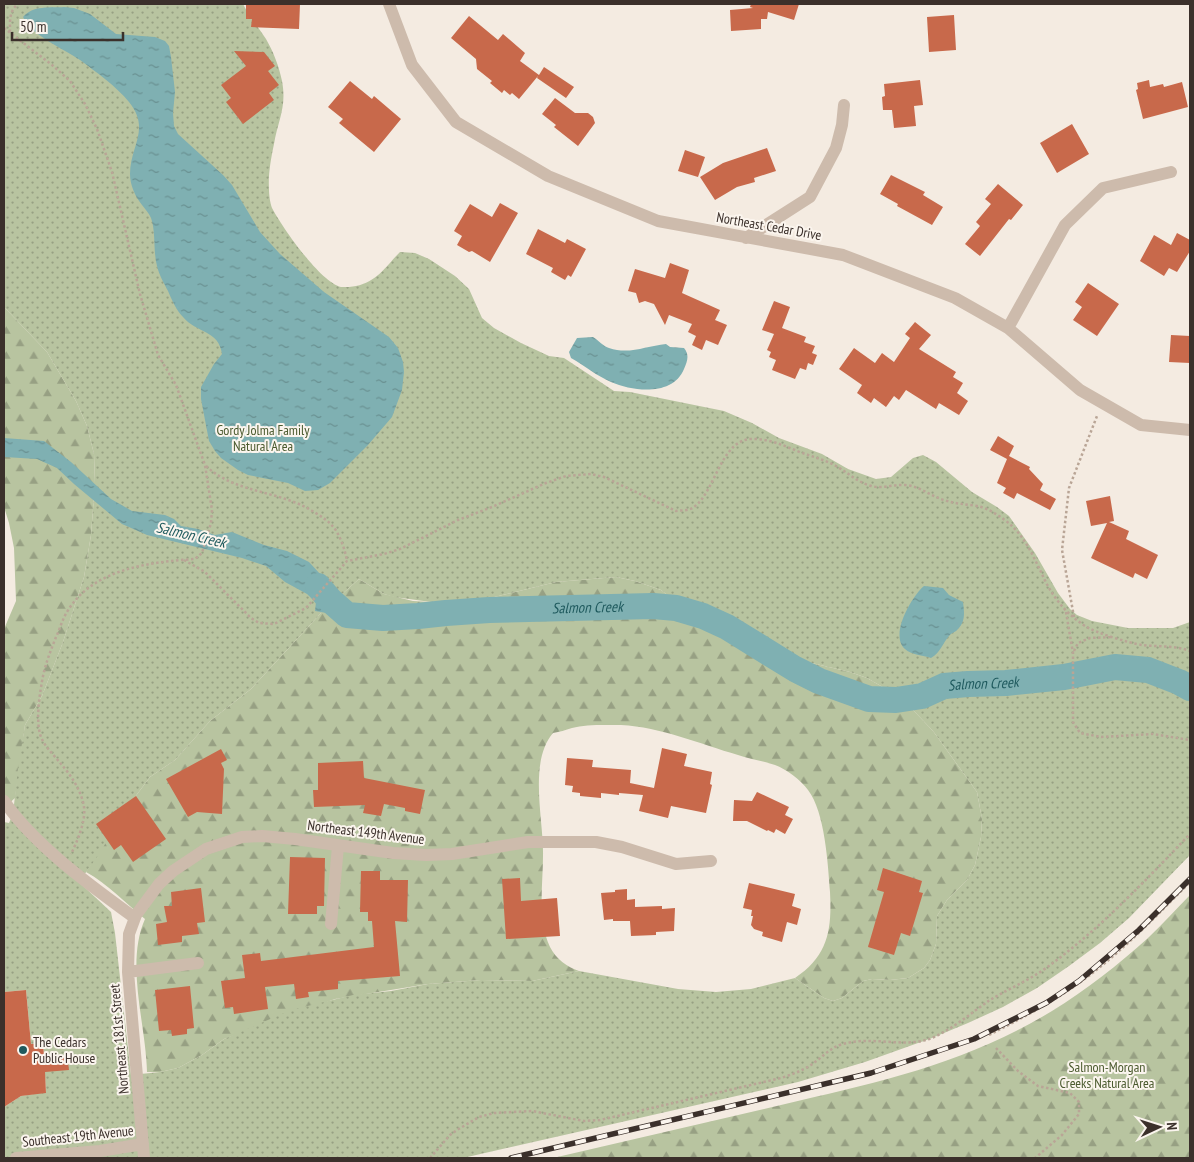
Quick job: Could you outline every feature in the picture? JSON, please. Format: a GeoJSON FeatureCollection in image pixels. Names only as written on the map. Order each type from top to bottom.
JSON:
{"type":"FeatureCollection","features":[{"type":"Feature","properties":{"kind":"street","name":"Northeast Cedar Drive"},"geometry":{"type":"LineString","coordinates":[[389,4],[412,65],[456,122],[548,176],[658,221],[843,255],[955,298],[1008,328],[1080,390],[1141,425],[1190,430]]}},
{"type":"Feature","properties":{"kind":"street"},"geometry":{"type":"LineString","coordinates":[[746,238],[810,197],[836,148],[842,125],[844,105]]}},
{"type":"Feature","properties":{"kind":"street"},"geometry":{"type":"LineString","coordinates":[[1008,328],[1065,225],[1103,188],[1171,172]]}},
{"type":"Feature","properties":{"kind":"street"},"geometry":{"type":"LineString","coordinates":[[4,801],[13,814],[66,864],[135,918]]}},
{"type":"Feature","properties":{"kind":"street","name":"Northeast 149th Avenue"},"geometry":{"type":"LineString","coordinates":[[135,918],[153,891],[173,871],[197,854],[223,842],[242,837],[262,836],[295,839],[394,853],[426,855],[452,854],[528,842],[596,842],[622,847],[676,864],[711,861]]}},
{"type":"Feature","properties":{"kind":"street"},"geometry":{"type":"LineString","coordinates":[[331,924],[338,846]]}},
{"type":"Feature","properties":{"kind":"street","name":"Northeast 181st Street"},"geometry":{"type":"LineString","coordinates":[[135,918],[129,934],[128,972],[144,1158]]}},
{"type":"Feature","properties":{"kind":"street"},"geometry":{"type":"LineString","coordinates":[[128,972],[198,963]]}},
{"type":"Feature","properties":{"kind":"street","name":"Southeast 19th Avenue"},"geometry":{"type":"LineString","coordinates":[[16,1158],[100,1151],[143,1144]]}},
{"type":"Feature","properties":{"kind":"path"},"geometry":{"type":"LineString","coordinates":[[10,33],[10,16],[13,8],[18,4]]}},
{"type":"Feature","properties":{"kind":"path"},"geometry":{"type":"LineString","coordinates":[[4,28],[70,80],[85,104],[97,129],[112,172],[140,294],[158,354],[176,385],[205,465],[212,497],[211,523],[202,553],[195,558],[154,563],[107,576],[87,590],[66,613],[46,661],[38,725],[41,737],[50,752],[73,779],[84,807],[82,826],[66,864]]}},
{"type":"Feature","properties":{"kind":"path"},"geometry":{"type":"LineString","coordinates":[[1074,617],[1062,550],[1069,488],[1102,403]]}},
{"type":"Feature","properties":{"kind":"path"},"geometry":{"type":"LineString","coordinates":[[184,560],[205,572],[250,618],[259,623],[280,622],[306,608],[347,561],[400,549],[451,523],[566,476],[591,474],[604,477],[676,511],[687,510],[695,506],[702,498],[729,450],[741,442],[752,438],[776,442],[812,455],[838,467],[868,485],[884,487],[894,484],[907,485],[948,502],[976,506],[991,511],[1018,532],[1034,558],[1052,594],[1066,612],[1085,626],[1100,633],[1144,645],[1171,646],[1190,652]]}},
{"type":"Feature","properties":{"kind":"path"},"geometry":{"type":"LineString","coordinates":[[205,465],[228,481],[258,491],[285,497],[320,515],[338,534],[347,561]]}},
{"type":"Feature","properties":{"kind":"path"},"geometry":{"type":"LineString","coordinates":[[1066,612],[1073,653],[1073,722],[1080,733],[1101,738],[1153,734],[1190,740]]}},
{"type":"Feature","properties":{"kind":"path"},"geometry":{"type":"LineString","coordinates":[[1073,653],[1078,643],[1090,638],[1115,637]]}},
{"type":"Feature","properties":{"kind":"path"},"geometry":{"type":"LineString","coordinates":[[430,1158],[450,1135],[457,1130],[479,1117],[494,1113],[532,1111],[584,1121],[600,1120],[781,1078],[804,1069],[816,1062],[831,1049],[842,1044],[883,1040],[911,1042],[927,1040],[957,1023],[1000,994],[1046,968],[1137,890],[1190,834]]}},
{"type":"Feature","properties":{"kind":"path"},"geometry":{"type":"LineString","coordinates":[[989,1035],[1047,1004],[1080,982],[1136,935],[1190,882]]}},
{"type":"Feature","properties":{"kind":"path"},"geometry":{"type":"LineString","coordinates":[[996,1048],[1018,1071],[1038,1086],[1070,1093],[1079,1102],[1079,1114],[1062,1135],[1035,1158]]}},
{"type":"Feature","properties":{"kind":"green space","name":"Gordy Jolma Family Natural Area"},"geometry":{"type":"Polygon","coordinates":[[[4,4],[243,4],[269,44],[282,81],[283,106],[269,172],[271,206],[302,253],[332,283],[341,287],[353,287],[363,284],[381,273],[400,252],[415,253],[429,259],[455,276],[469,289],[482,318],[494,328],[549,356],[564,358],[614,391],[630,392],[724,411],[752,423],[779,438],[822,454],[848,469],[876,479],[891,477],[913,458],[923,455],[936,462],[972,492],[1009,516],[1035,553],[1058,593],[1077,615],[1092,621],[1128,628],[1173,628],[1190,622],[1190,855],[1129,918],[1100,943],[1037,988],[1003,1007],[932,1038],[865,1062],[798,1082],[463,1158],[4,1158],[4,1107],[21,1096],[46,1092],[43,1043],[31,1044],[26,990],[4,992],[4,822],[9,823],[13,814],[25,725],[42,696],[63,642],[84,577],[91,535],[95,483],[94,454],[87,426],[76,401],[47,352],[4,307],[4,4]],[[616,577],[556,582],[490,598],[431,602],[384,594],[359,579],[321,613],[251,689],[210,721],[175,760],[150,777],[79,882],[111,912],[131,1075],[178,1068],[202,1055],[224,1039],[291,1010],[353,995],[391,991],[428,984],[481,980],[532,981],[579,971],[678,989],[716,992],[751,989],[795,978],[824,998],[833,1001],[842,998],[863,981],[908,978],[924,968],[930,960],[936,944],[937,916],[947,900],[967,880],[975,865],[981,837],[982,819],[977,792],[933,731],[893,693],[867,678],[850,672],[765,652],[688,612],[661,590],[616,577]]]}},
{"type":"Feature","properties":{"kind":"green space"},"geometry":{"type":"Polygon","coordinates":[[[4,307],[47,352],[76,401],[87,426],[94,454],[95,483],[91,535],[84,577],[63,642],[42,696],[25,725],[15,798],[4,808],[4,629],[16,601],[14,548],[4,507],[4,307]]]}},
{"type":"Feature","properties":{"kind":"green space"},"geometry":{"type":"Polygon","coordinates":[[[616,577],[661,590],[688,612],[765,652],[850,672],[867,678],[893,693],[933,731],[977,792],[982,819],[981,837],[975,865],[967,880],[947,900],[937,916],[936,944],[930,960],[924,968],[908,978],[863,981],[842,998],[833,1001],[824,998],[795,978],[815,961],[821,951],[829,930],[830,918],[830,892],[825,839],[814,800],[805,786],[793,775],[775,765],[666,732],[636,726],[583,726],[553,733],[545,745],[539,775],[543,842],[543,925],[550,947],[555,955],[566,965],[579,971],[532,981],[481,980],[428,984],[335,999],[224,1039],[202,1055],[178,1068],[160,1072],[147,1072],[137,975],[139,937],[145,919],[109,888],[86,872],[132,801],[150,777],[175,760],[210,721],[251,689],[321,613],[359,579],[384,594],[413,601],[431,602],[490,598],[556,582],[616,577]]]}},
{"type":"Feature","properties":{"kind":"green space","name":"Salmon-Morgan Creeks Natural Area"},"geometry":{"type":"Polygon","coordinates":[[[1190,895],[1190,1158],[553,1158],[887,1079],[954,1058],[987,1045],[1052,1011],[1089,986],[1148,938],[1190,895]]]}},
{"type":"Feature","properties":{"kind":"water"},"geometry":{"type":"Polygon","coordinates":[[[74,8],[90,14],[116,34],[155,37],[165,41],[169,46],[171,57],[175,92],[174,126],[178,134],[232,185],[260,232],[280,254],[324,292],[389,337],[398,348],[404,372],[402,390],[392,417],[368,445],[330,483],[318,490],[305,491],[288,483],[248,475],[221,458],[209,441],[201,399],[201,387],[222,354],[216,340],[188,322],[174,305],[159,273],[151,218],[139,202],[130,178],[131,164],[139,129],[135,112],[124,96],[112,85],[80,60],[49,42],[33,30],[23,17],[37,9],[74,8]]]}},
{"type":"Feature","properties":{"kind":"water"},"geometry":{"type":"Polygon","coordinates":[[[593,337],[609,348],[624,351],[666,344],[670,347],[684,348],[687,353],[687,361],[679,378],[671,384],[662,388],[652,389],[631,388],[601,377],[571,358],[569,352],[577,338],[593,337]]]}},
{"type":"Feature","properties":{"kind":"water"},"geometry":{"type":"Polygon","coordinates":[[[4,438],[44,441],[71,462],[111,499],[132,511],[165,515],[174,519],[181,526],[215,535],[232,532],[264,545],[287,551],[309,562],[335,592],[344,616],[315,611],[316,602],[307,594],[285,582],[266,566],[242,558],[147,535],[122,524],[57,468],[37,459],[4,457],[4,438]]]}},
{"type":"Feature","properties":{"kind":"water"},"geometry":{"type":"Polygon","coordinates":[[[924,586],[943,588],[949,595],[963,602],[964,609],[961,626],[950,635],[939,651],[931,658],[914,654],[905,649],[901,643],[900,635],[901,626],[908,607],[924,586]]]}},
{"type":"Feature","properties":{"kind":"building"},"geometry":{"type":"Polygon","coordinates":[[[246,4],[300,4],[299,29],[251,27],[252,19],[246,19],[246,4]]]}},
{"type":"Feature","properties":{"kind":"building"},"geometry":{"type":"Polygon","coordinates":[[[751,4],[799,4],[794,20],[768,12],[767,19],[761,19],[761,29],[731,31],[730,10],[753,8],[750,7],[751,4]]]}},
{"type":"Feature","properties":{"kind":"building"},"geometry":{"type":"Polygon","coordinates":[[[954,15],[956,50],[929,52],[927,17],[954,15]]]}},
{"type":"Feature","properties":{"kind":"building"},"geometry":{"type":"Polygon","coordinates":[[[469,16],[498,40],[503,34],[525,53],[520,61],[539,75],[544,67],[574,87],[566,98],[537,78],[538,76],[519,99],[512,93],[510,95],[504,90],[502,93],[490,83],[492,81],[477,69],[476,59],[451,38],[469,16]]]}},
{"type":"Feature","properties":{"kind":"building"},"geometry":{"type":"Polygon","coordinates":[[[234,51],[264,52],[275,66],[268,71],[279,85],[269,93],[274,100],[243,124],[226,102],[231,98],[221,85],[246,66],[234,51]]]}},
{"type":"Feature","properties":{"kind":"building"},"geometry":{"type":"Polygon","coordinates":[[[920,80],[923,105],[914,106],[916,126],[894,128],[892,110],[883,110],[884,84],[920,80]]]}},
{"type":"Feature","properties":{"kind":"building"},"geometry":{"type":"Polygon","coordinates":[[[1149,80],[1150,87],[1163,84],[1164,87],[1182,82],[1188,107],[1143,119],[1136,90],[1138,89],[1137,83],[1149,80]]]}},
{"type":"Feature","properties":{"kind":"building"},"geometry":{"type":"Polygon","coordinates":[[[350,81],[372,99],[374,96],[401,119],[374,152],[339,123],[343,119],[328,107],[350,81]]]}},
{"type":"Feature","properties":{"kind":"building"},"geometry":{"type":"Polygon","coordinates":[[[555,98],[575,113],[588,113],[593,117],[595,123],[578,146],[554,127],[556,125],[542,114],[555,98]]]}},
{"type":"Feature","properties":{"kind":"building"},"geometry":{"type":"Polygon","coordinates":[[[1072,124],[1089,154],[1057,173],[1040,143],[1072,124]]]}},
{"type":"Feature","properties":{"kind":"building"},"geometry":{"type":"Polygon","coordinates":[[[767,148],[776,171],[754,178],[755,182],[737,187],[715,200],[700,177],[723,163],[767,148]]]}},
{"type":"Feature","properties":{"kind":"building"},"geometry":{"type":"Polygon","coordinates":[[[685,150],[705,157],[698,177],[678,171],[685,150]]]}},
{"type":"Feature","properties":{"kind":"building"},"geometry":{"type":"Polygon","coordinates":[[[891,175],[925,192],[923,195],[943,207],[932,225],[897,206],[898,204],[880,194],[891,175]]]}},
{"type":"Feature","properties":{"kind":"building"},"geometry":{"type":"Polygon","coordinates":[[[998,184],[1023,205],[1011,220],[1009,219],[980,256],[965,244],[980,226],[976,222],[991,204],[985,199],[998,184]]]}},
{"type":"Feature","properties":{"kind":"building"},"geometry":{"type":"Polygon","coordinates":[[[500,203],[518,213],[490,262],[472,251],[469,252],[457,245],[462,236],[454,231],[470,204],[492,217],[500,203]]]}},
{"type":"Feature","properties":{"kind":"building"},"geometry":{"type":"Polygon","coordinates":[[[538,229],[565,243],[567,239],[586,249],[571,277],[568,275],[565,280],[551,272],[553,268],[526,254],[538,229]]]}},
{"type":"Feature","properties":{"kind":"building"},"geometry":{"type":"Polygon","coordinates":[[[1177,233],[1190,240],[1190,251],[1177,272],[1169,268],[1164,276],[1140,261],[1154,235],[1171,245],[1177,233]]]}},
{"type":"Feature","properties":{"kind":"building"},"geometry":{"type":"Polygon","coordinates":[[[670,263],[689,270],[682,293],[720,310],[715,320],[727,325],[718,345],[706,340],[702,350],[692,345],[696,336],[688,332],[692,324],[669,315],[665,325],[654,304],[645,301],[639,303],[636,293],[628,291],[635,269],[665,278],[670,263]]]}},
{"type":"Feature","properties":{"kind":"building"},"geometry":{"type":"Polygon","coordinates":[[[1088,283],[1119,304],[1097,336],[1073,320],[1082,307],[1075,302],[1088,283]]]}},
{"type":"Feature","properties":{"kind":"building"},"geometry":{"type":"Polygon","coordinates":[[[774,301],[790,307],[782,328],[806,337],[804,342],[815,346],[812,353],[817,355],[813,365],[808,363],[806,370],[800,368],[795,379],[772,370],[776,360],[769,357],[771,352],[767,350],[774,334],[762,330],[774,301]]]}},
{"type":"Feature","properties":{"kind":"building"},"geometry":{"type":"Polygon","coordinates":[[[915,322],[931,335],[919,349],[956,372],[953,377],[963,383],[957,393],[968,401],[959,415],[939,403],[936,409],[906,390],[899,400],[894,396],[886,407],[874,398],[871,403],[857,393],[862,385],[839,369],[854,348],[875,363],[882,353],[894,362],[910,338],[905,334],[915,322]]]}},
{"type":"Feature","properties":{"kind":"building"},"geometry":{"type":"Polygon","coordinates":[[[1171,335],[1190,336],[1190,363],[1169,362],[1171,335]]]}},
{"type":"Feature","properties":{"kind":"building"},"geometry":{"type":"Polygon","coordinates":[[[998,436],[1014,446],[1009,456],[1030,467],[1029,469],[1043,484],[1040,490],[1056,499],[1050,510],[1017,493],[1014,499],[1003,493],[1006,488],[997,483],[1007,459],[990,450],[998,436]]]}},
{"type":"Feature","properties":{"kind":"building"},"geometry":{"type":"Polygon","coordinates":[[[1110,496],[1114,521],[1109,522],[1129,531],[1126,539],[1158,555],[1147,579],[1135,573],[1133,578],[1091,558],[1107,523],[1091,526],[1086,501],[1110,496]]]}},
{"type":"Feature","properties":{"kind":"building"},"geometry":{"type":"Polygon","coordinates":[[[662,748],[687,754],[684,766],[712,772],[710,784],[712,785],[706,813],[671,806],[668,818],[639,811],[643,795],[601,793],[601,798],[580,796],[580,793],[572,792],[573,786],[565,785],[567,758],[593,760],[592,767],[631,770],[630,783],[654,788],[662,748]]]}},
{"type":"Feature","properties":{"kind":"building"},"geometry":{"type":"Polygon","coordinates":[[[221,749],[227,760],[221,763],[224,769],[222,814],[197,812],[188,817],[166,779],[221,749]]]}},
{"type":"Feature","properties":{"kind":"building"},"geometry":{"type":"Polygon","coordinates":[[[363,761],[364,778],[425,790],[420,814],[405,811],[405,808],[384,804],[381,816],[363,813],[365,805],[314,807],[313,790],[318,790],[318,763],[363,761]]]}},
{"type":"Feature","properties":{"kind":"building"},"geometry":{"type":"Polygon","coordinates":[[[757,792],[789,807],[785,815],[793,819],[785,834],[776,829],[774,833],[767,831],[747,821],[733,821],[734,800],[752,801],[757,792]]]}},
{"type":"Feature","properties":{"kind":"building"},"geometry":{"type":"Polygon","coordinates":[[[136,796],[166,839],[133,862],[121,845],[114,850],[96,824],[136,796]]]}},
{"type":"Feature","properties":{"kind":"building"},"geometry":{"type":"Polygon","coordinates":[[[290,857],[325,858],[324,906],[317,906],[317,914],[288,914],[290,857]]]}},
{"type":"Feature","properties":{"kind":"building"},"geometry":{"type":"Polygon","coordinates":[[[883,868],[922,881],[919,892],[923,893],[910,936],[901,933],[894,955],[868,947],[884,892],[877,890],[883,868]]]}},
{"type":"Feature","properties":{"kind":"building"},"geometry":{"type":"Polygon","coordinates":[[[361,871],[380,871],[380,880],[408,880],[407,922],[395,921],[400,976],[338,981],[338,989],[308,992],[309,997],[296,999],[294,984],[265,987],[268,1009],[234,1014],[233,1007],[225,1008],[221,981],[245,978],[242,955],[260,953],[261,961],[374,947],[372,921],[368,921],[368,912],[360,912],[361,871]]]}},
{"type":"Feature","properties":{"kind":"building"},"geometry":{"type":"Polygon","coordinates":[[[520,878],[521,901],[557,898],[560,936],[506,939],[502,879],[520,878]]]}},
{"type":"Feature","properties":{"kind":"building"},"geometry":{"type":"Polygon","coordinates":[[[749,883],[795,894],[792,906],[801,909],[797,925],[787,922],[782,942],[762,936],[763,932],[754,929],[751,925],[752,910],[743,908],[749,883]]]}},
{"type":"Feature","properties":{"kind":"building"},"geometry":{"type":"Polygon","coordinates":[[[201,888],[205,922],[197,923],[199,934],[182,936],[182,942],[158,945],[156,924],[167,922],[164,906],[172,906],[171,892],[201,888]]]}},
{"type":"Feature","properties":{"kind":"building"},"geometry":{"type":"Polygon","coordinates":[[[627,889],[627,900],[635,899],[635,907],[662,906],[662,909],[675,908],[674,931],[656,932],[656,935],[631,936],[630,921],[604,920],[601,893],[627,889]]]}},
{"type":"Feature","properties":{"kind":"building"},"geometry":{"type":"Polygon","coordinates":[[[190,986],[194,1028],[187,1029],[187,1034],[172,1036],[171,1030],[159,1031],[155,990],[190,986]]]}},
{"type":"Feature","properties":{"kind":"building","name":"The Cedars Public House"},"geometry":{"type":"Polygon","coordinates":[[[26,990],[31,1044],[43,1043],[44,1057],[67,1055],[69,1070],[45,1072],[46,1093],[21,1096],[4,1107],[4,992],[26,990]]]}},
{"type":"Feature","properties":{"kind":"waterway","name":"Salmon Creek"},"geometry":{"type":"LineString","coordinates":[[318,586],[347,615],[383,618],[489,610],[653,606],[676,608],[703,616],[727,627],[795,669],[819,681],[869,699],[896,700],[922,696],[944,686],[1006,683],[1064,677],[1115,667],[1148,670],[1190,688]]}},
{"type":"Feature","properties":{"kind":"railway"},"geometry":{"type":"LineString","coordinates":[[511,1158],[871,1073],[974,1039],[1046,1003],[1079,981],[1139,930],[1190,879]]}},
{"type":"Feature","properties":{"kind":"place","name":"The Cedars Public House"},"geometry":{"type":"Point","coordinates":[23,1050]}}]}
